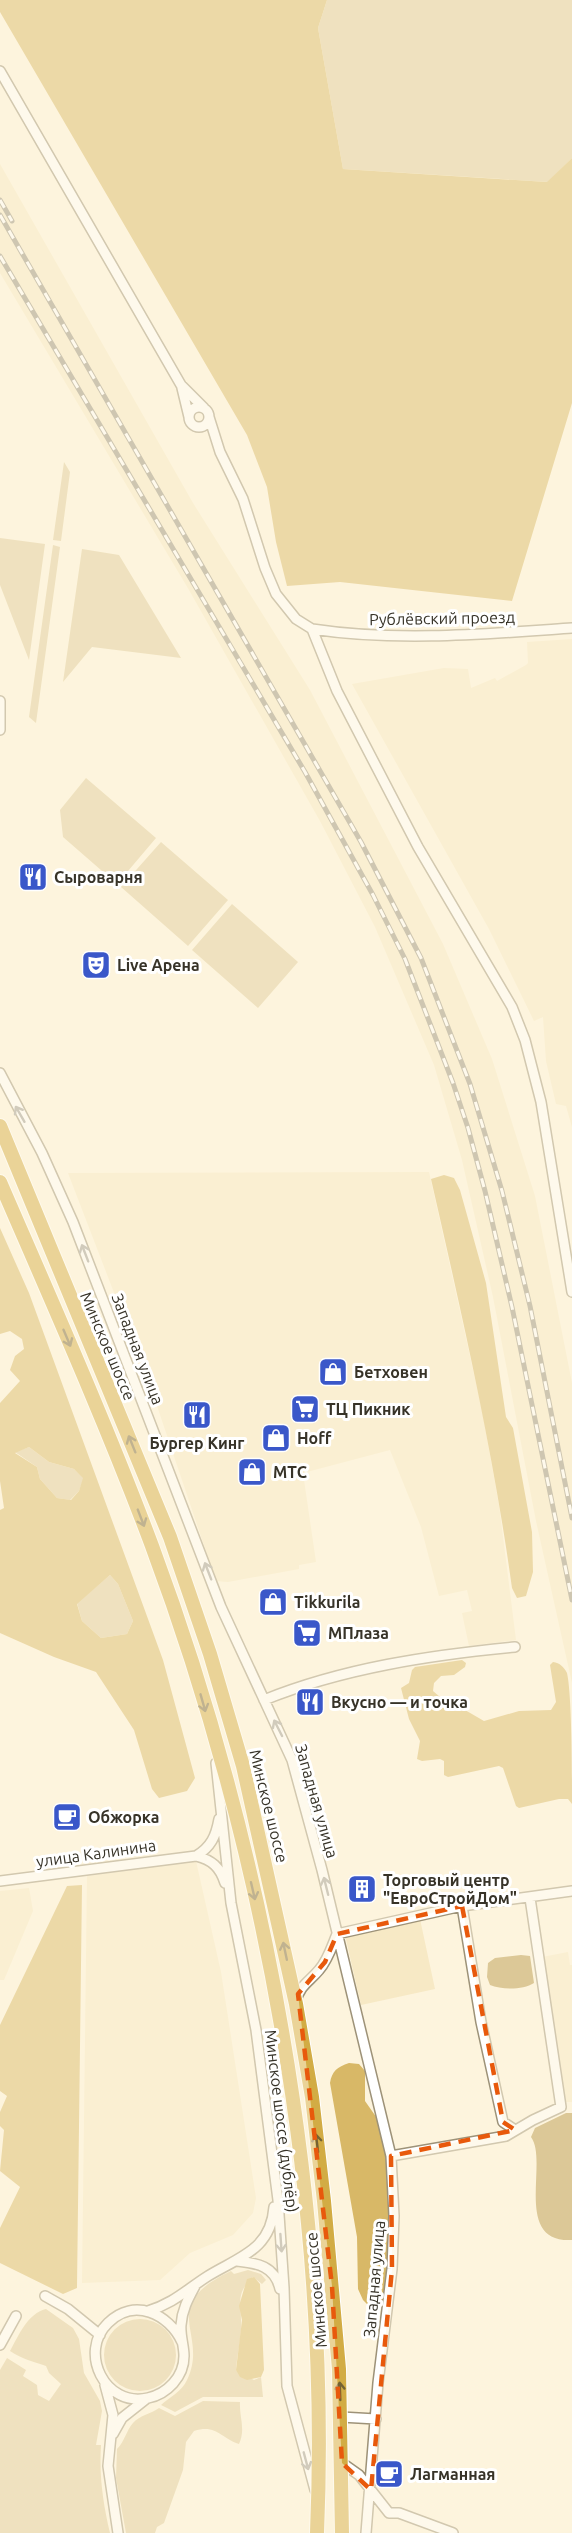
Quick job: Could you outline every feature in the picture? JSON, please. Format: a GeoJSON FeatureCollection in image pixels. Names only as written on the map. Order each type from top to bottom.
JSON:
{"type":"FeatureCollection","features":[{"type":"Feature","properties":{"kind":"highway","name":"Минское шоссе"},"geometry":{"type":"LineString","coordinates":[[0,1126],[165,1527],[198,1616],[243,1766],[296,2004],[312,2097],[339,2369],[342,2533]]}},
{"type":"Feature","properties":{"kind":"highway","name":"Минское шоссе"},"geometry":{"type":"LineString","coordinates":[[0,1182],[94,1402],[152,1547],[192,1665],[244,1849],[268,1956],[293,2104],[305,2204],[314,2296],[318,2405],[318,2533]]}},
{"type":"Feature","properties":{"kind":"street"},"geometry":{"type":"LineString","coordinates":[[0,72],[181,385],[207,412],[220,452],[243,499],[265,568],[276,594],[296,619],[312,628],[337,691],[418,847],[512,1007],[525,1040],[541,1102],[572,1292]]}},
{"type":"Feature","properties":{"kind":"street"},"geometry":{"type":"LineString","coordinates":[[181,385],[191,421],[220,452]]}},
{"type":"Feature","properties":{"kind":"street"},"geometry":{"type":"LineString","coordinates":[[191,421],[194,408],[207,412]]}},
{"type":"Feature","properties":{"kind":"street"},"geometry":{"type":"LineString","coordinates":[[191,421],[204,426],[207,412]]}},
{"type":"Feature","properties":{"kind":"street","name":"Рублёвский проезд"},"geometry":{"type":"LineString","coordinates":[[312,628],[395,636],[502,633],[572,628]]}},
{"type":"Feature","properties":{"kind":"street"},"geometry":{"type":"LineString","coordinates":[[0,701],[0,730]]}},
{"type":"Feature","properties":{"kind":"street","name":"Западная улица"},"geometry":{"type":"LineString","coordinates":[[0,1073],[42,1153],[73,1222],[222,1607],[292,1760],[337,1934],[391,2156],[394,2216],[392,2269],[366,2533]]}},
{"type":"Feature","properties":{"kind":"street"},"geometry":{"type":"LineString","coordinates":[[264,1700],[291,1689],[343,1674],[515,1647]]}},
{"type":"Feature","properties":{"kind":"street","name":"Минское шоссе (дублёр)"},"geometry":{"type":"LineString","coordinates":[[214,1740],[231,1903],[259,2053],[276,2187],[285,2288],[283,2300],[289,2403],[319,2504]]}},
{"type":"Feature","properties":{"kind":"street"},"geometry":{"type":"LineString","coordinates":[[196,1856],[204,1851],[216,1836],[221,1808]]}},
{"type":"Feature","properties":{"kind":"street"},"geometry":{"type":"LineString","coordinates":[[196,1856],[214,1862],[222,1872],[231,1903]]}},
{"type":"Feature","properties":{"kind":"street","name":"улица Калинина"},"geometry":{"type":"LineString","coordinates":[[0,1881],[196,1856]]}},
{"type":"Feature","properties":{"kind":"street"},"geometry":{"type":"LineString","coordinates":[[296,2004],[302,1985],[319,1971],[337,1934],[462,1906],[572,1891]]}},
{"type":"Feature","properties":{"kind":"street"},"geometry":{"type":"LineString","coordinates":[[391,2156],[506,2136],[561,2107],[530,1898]]}},
{"type":"Feature","properties":{"kind":"street"},"geometry":{"type":"LineString","coordinates":[[462,1906],[481,2022],[503,2122],[515,2130]]}},
{"type":"Feature","properties":{"kind":"street"},"geometry":{"type":"LineString","coordinates":[[148,2311],[176,2300],[205,2277],[237,2261],[260,2244],[273,2220],[276,2187]]}},
{"type":"Feature","properties":{"kind":"street"},"geometry":{"type":"LineString","coordinates":[[237,2261],[262,2265],[271,2271],[278,2280],[283,2300]]}},
{"type":"Feature","properties":{"kind":"street"},"geometry":{"type":"LineString","coordinates":[[110,2439],[122,2418],[147,2399],[161,2394],[177,2378],[184,2357],[182,2315],[195,2286]]}},
{"type":"Feature","properties":{"kind":"street"},"geometry":{"type":"LineString","coordinates":[[45,2296],[68,2309],[100,2335]]}},
{"type":"Feature","properties":{"kind":"street"},"geometry":{"type":"LineString","coordinates":[[117,2533],[108,2466],[113,2415],[105,2383],[98,2372],[95,2347],[108,2322],[121,2314],[136,2310],[148,2311],[161,2316],[176,2328],[182,2342]]}},
{"type":"Feature","properties":{"kind":"street"},"geometry":{"type":"LineString","coordinates":[[0,2345],[16,2316]]}},
{"type":"Feature","properties":{"kind":"street"},"geometry":{"type":"LineString","coordinates":[[105,2383],[124,2397],[147,2399]]}},
{"type":"Feature","properties":{"kind":"street"},"geometry":{"type":"LineString","coordinates":[[341,2417],[376,2419]]}},
{"type":"Feature","properties":{"kind":"street"},"geometry":{"type":"LineString","coordinates":[[342,2463],[359,2475],[389,2513],[399,2513],[453,2533]]}},
{"type":"Feature","properties":{"kind":"highlighted area"},"geometry":{"type":"Polygon","coordinates":[[[462,1906],[503,2122],[515,2130],[391,2156],[392,2269],[371,2490],[342,2463],[332,2286],[298,1994],[325,1962],[337,1934],[462,1906]]]}},
{"type":"Feature","properties":{"kind":"shaded area"},"geometry":{"type":"Polygon","coordinates":[[[0,0],[327,0],[318,28],[343,169],[547,182],[572,158],[572,403],[512,601],[340,582],[287,586],[276,542],[267,487],[247,435],[0,12],[0,0]]]}},
{"type":"Feature","properties":{"kind":"shaded area"},"geometry":{"type":"Polygon","coordinates":[[[327,0],[572,0],[572,158],[548,182],[343,169],[318,28],[327,0]]]}},
{"type":"Feature","properties":{"kind":"shaded area"},"geometry":{"type":"Polygon","coordinates":[[[0,164],[193,503],[310,690],[443,944],[492,1059],[535,1196],[572,1383],[572,1683],[536,1521],[493,1297],[462,1160],[434,1065],[375,927],[320,821],[189,590],[0,273],[0,164]]]}},
{"type":"Feature","properties":{"kind":"shaded area"},"geometry":{"type":"Polygon","coordinates":[[[64,462],[70,472],[61,541],[53,540],[64,462]]]}},
{"type":"Feature","properties":{"kind":"shaded area"},"geometry":{"type":"Polygon","coordinates":[[[0,538],[45,544],[29,660],[0,585],[0,538]]]}},
{"type":"Feature","properties":{"kind":"shaded area"},"geometry":{"type":"Polygon","coordinates":[[[53,545],[60,547],[36,723],[29,717],[53,545]]]}},
{"type":"Feature","properties":{"kind":"shaded area"},"geometry":{"type":"Polygon","coordinates":[[[82,549],[119,555],[181,658],[92,647],[63,682],[82,549]]]}},
{"type":"Feature","properties":{"kind":"shaded area"},"geometry":{"type":"Polygon","coordinates":[[[572,639],[572,1127],[566,1106],[556,1104],[546,1061],[543,1017],[534,1021],[489,929],[352,684],[444,668],[468,669],[471,688],[495,678],[497,681],[526,665],[528,663],[527,642],[572,639]]]}},
{"type":"Feature","properties":{"kind":"shaded area"},"geometry":{"type":"Polygon","coordinates":[[[86,778],[156,838],[117,884],[63,837],[60,810],[86,778]]]}},
{"type":"Feature","properties":{"kind":"shaded area"},"geometry":{"type":"Polygon","coordinates":[[[161,842],[228,900],[188,946],[121,887],[161,842]]]}},
{"type":"Feature","properties":{"kind":"shaded area"},"geometry":{"type":"Polygon","coordinates":[[[232,904],[298,962],[258,1008],[192,950],[232,904]]]}},
{"type":"Feature","properties":{"kind":"shaded area"},"geometry":{"type":"Polygon","coordinates":[[[429,1172],[482,1410],[499,1505],[516,1640],[469,1646],[462,1613],[472,1611],[467,1590],[439,1596],[421,1527],[390,1450],[303,1473],[316,1562],[299,1565],[299,1569],[228,1582],[216,1581],[153,1394],[68,1173],[429,1172]]]}},
{"type":"Feature","properties":{"kind":"shaded area"},"geometry":{"type":"Polygon","coordinates":[[[444,1175],[454,1178],[460,1190],[486,1283],[506,1417],[513,1428],[532,1532],[533,1572],[526,1596],[517,1598],[512,1588],[496,1485],[476,1383],[431,1179],[444,1175]]]}},
{"type":"Feature","properties":{"kind":"shaded area"},"geometry":{"type":"Polygon","coordinates":[[[0,1228],[29,1293],[163,1660],[195,1778],[187,1791],[159,1798],[152,1789],[134,1730],[96,1672],[54,1657],[0,1633],[0,1510],[4,1508],[0,1481],[0,1403],[20,1381],[10,1370],[15,1356],[24,1349],[22,1339],[10,1331],[0,1334],[0,1228]],[[29,1447],[15,1453],[37,1467],[40,1479],[57,1498],[71,1500],[79,1491],[83,1478],[74,1469],[49,1462],[29,1447]],[[110,1575],[77,1604],[82,1621],[101,1638],[127,1634],[133,1621],[118,1584],[110,1575]]]}},
{"type":"Feature","properties":{"kind":"shaded area"},"geometry":{"type":"Polygon","coordinates":[[[29,1447],[49,1462],[74,1469],[84,1478],[79,1491],[70,1500],[57,1498],[40,1479],[37,1467],[15,1452],[29,1447]]]}},
{"type":"Feature","properties":{"kind":"shaded area"},"geometry":{"type":"Polygon","coordinates":[[[110,1575],[118,1584],[133,1621],[127,1634],[101,1638],[82,1621],[77,1603],[110,1575]]]}},
{"type":"Feature","properties":{"kind":"shaded area"},"geometry":{"type":"Polygon","coordinates":[[[462,1660],[466,1663],[465,1667],[454,1675],[441,1676],[434,1683],[433,1691],[447,1703],[451,1711],[465,1710],[484,1721],[519,1711],[551,1710],[556,1702],[550,1665],[553,1662],[565,1669],[570,1699],[572,1804],[568,1799],[559,1799],[519,1808],[516,1806],[503,1768],[499,1766],[448,1777],[444,1775],[444,1761],[417,1759],[420,1741],[409,1719],[401,1688],[409,1683],[415,1667],[462,1660]]]}},
{"type":"Feature","properties":{"kind":"shaded area"},"geometry":{"type":"Polygon","coordinates":[[[196,1861],[221,1972],[256,2198],[253,2213],[233,2235],[190,2253],[160,2280],[82,2283],[87,1876],[196,1861]]]}},
{"type":"Feature","properties":{"kind":"shaded area"},"geometry":{"type":"Polygon","coordinates":[[[82,1885],[77,2288],[63,2294],[0,2263],[0,2228],[20,2187],[0,2171],[4,2130],[0,2126],[0,2112],[7,2096],[0,2091],[0,2025],[67,1886],[82,1885]]]}},
{"type":"Feature","properties":{"kind":"shaded area"},"geometry":{"type":"Polygon","coordinates":[[[29,1888],[33,1911],[4,1980],[0,1980],[0,1891],[29,1888]]]}},
{"type":"Feature","properties":{"kind":"shaded area"},"geometry":{"type":"Polygon","coordinates":[[[420,1919],[435,1989],[361,2005],[345,1935],[420,1919]]]}},
{"type":"Feature","properties":{"kind":"shaded area"},"geometry":{"type":"Polygon","coordinates":[[[568,1952],[570,1965],[572,1965],[572,2102],[566,2102],[542,1957],[568,1952]]]}},
{"type":"Feature","properties":{"kind":"shaded area"},"geometry":{"type":"Polygon","coordinates":[[[530,1956],[534,1983],[512,1988],[490,1985],[487,1977],[488,1963],[495,1958],[530,1956]]]}},
{"type":"Feature","properties":{"kind":"shaded area"},"geometry":{"type":"Polygon","coordinates":[[[349,2063],[359,2064],[365,2071],[365,2101],[379,2121],[387,2159],[390,2219],[384,2301],[377,2306],[368,2305],[358,2289],[357,2237],[330,2083],[336,2070],[349,2063]]]}},
{"type":"Feature","properties":{"kind":"shaded area"},"geometry":{"type":"Polygon","coordinates":[[[566,2113],[572,2113],[572,2240],[554,2237],[543,2229],[537,2215],[537,2164],[531,2137],[535,2128],[566,2113]]]}},
{"type":"Feature","properties":{"kind":"shaded area"},"geometry":{"type":"Polygon","coordinates":[[[248,2270],[261,2274],[266,2280],[262,2284],[253,2277],[242,2293],[241,2333],[236,2370],[254,2380],[261,2377],[263,2397],[203,2397],[175,2412],[161,2405],[179,2391],[187,2380],[193,2348],[189,2321],[190,2309],[195,2297],[208,2284],[231,2271],[234,2274],[248,2270]]]}},
{"type":"Feature","properties":{"kind":"shaded area"},"geometry":{"type":"Polygon","coordinates":[[[254,2277],[260,2284],[264,2370],[261,2377],[247,2380],[240,2377],[236,2370],[242,2320],[239,2306],[247,2279],[254,2277]]]}},
{"type":"Feature","properties":{"kind":"shaded area"},"geometry":{"type":"Polygon","coordinates":[[[46,2309],[73,2328],[79,2339],[84,2373],[100,2401],[102,2411],[96,2445],[101,2445],[102,2489],[110,2533],[0,2533],[0,2370],[7,2358],[26,2370],[23,2376],[37,2385],[38,2395],[49,2401],[61,2384],[49,2373],[46,2366],[10,2351],[29,2320],[46,2309]]]}},
{"type":"Feature","properties":{"kind":"shaded area"},"geometry":{"type":"Polygon","coordinates":[[[140,2319],[154,2322],[166,2329],[173,2341],[176,2355],[173,2369],[166,2381],[154,2388],[140,2391],[126,2388],[114,2381],[107,2369],[104,2355],[107,2341],[114,2329],[126,2322],[140,2319]]]}},
{"type":"Feature","properties":{"kind":"shaded area"},"geometry":{"type":"Polygon","coordinates":[[[203,2401],[240,2402],[242,2428],[239,2444],[213,2430],[194,2431],[186,2442],[183,2470],[164,2523],[157,2527],[155,2533],[126,2533],[116,2478],[117,2449],[133,2423],[139,2418],[159,2408],[175,2416],[203,2401]]]}},
{"type":"Feature","properties":{"kind":"railway"},"geometry":{"type":"LineString","coordinates":[[0,200],[12,221]]}},
{"type":"Feature","properties":{"kind":"railway"},"geometry":{"type":"LineString","coordinates":[[0,215],[361,842],[421,958],[470,1084],[502,1191],[530,1306],[572,1518]]}},
{"type":"Feature","properties":{"kind":"railway"},"geometry":{"type":"LineString","coordinates":[[0,256],[305,772],[373,895],[405,959],[453,1083],[485,1191],[512,1307],[572,1600]]}},
{"type":"Feature","properties":{"kind":"place","name":"Сыроварня"},"geometry":{"type":"Point","coordinates":[33,877]}},
{"type":"Feature","properties":{"kind":"place","name":"Live Арена"},"geometry":{"type":"Point","coordinates":[96,965]}},
{"type":"Feature","properties":{"kind":"place","name":"Бетховен"},"geometry":{"type":"Point","coordinates":[333,1372]}},
{"type":"Feature","properties":{"kind":"place","name":"ТЦ Пикник"},"geometry":{"type":"Point","coordinates":[305,1409]}},
{"type":"Feature","properties":{"kind":"place","name":"Бургер Кинг"},"geometry":{"type":"Point","coordinates":[197,1415]}},
{"type":"Feature","properties":{"kind":"place","name":"Hoff"},"geometry":{"type":"Point","coordinates":[276,1438]}},
{"type":"Feature","properties":{"kind":"place","name":"МТС"},"geometry":{"type":"Point","coordinates":[252,1472]}},
{"type":"Feature","properties":{"kind":"place","name":"Tikkurila"},"geometry":{"type":"Point","coordinates":[273,1602]}},
{"type":"Feature","properties":{"kind":"place","name":"МПлаза"},"geometry":{"type":"Point","coordinates":[307,1633]}},
{"type":"Feature","properties":{"kind":"place","name":"Вкусно — и точка"},"geometry":{"type":"Point","coordinates":[310,1702]}},
{"type":"Feature","properties":{"kind":"place","name":"Обжорка"},"geometry":{"type":"Point","coordinates":[67,1817]}},
{"type":"Feature","properties":{"kind":"place","name":"Торговый центр \"ЕвроСтройДом\""},"geometry":{"type":"Point","coordinates":[362,1889]}},
{"type":"Feature","properties":{"kind":"place","name":"Лагманная"},"geometry":{"type":"Point","coordinates":[389,2474]}}]}
